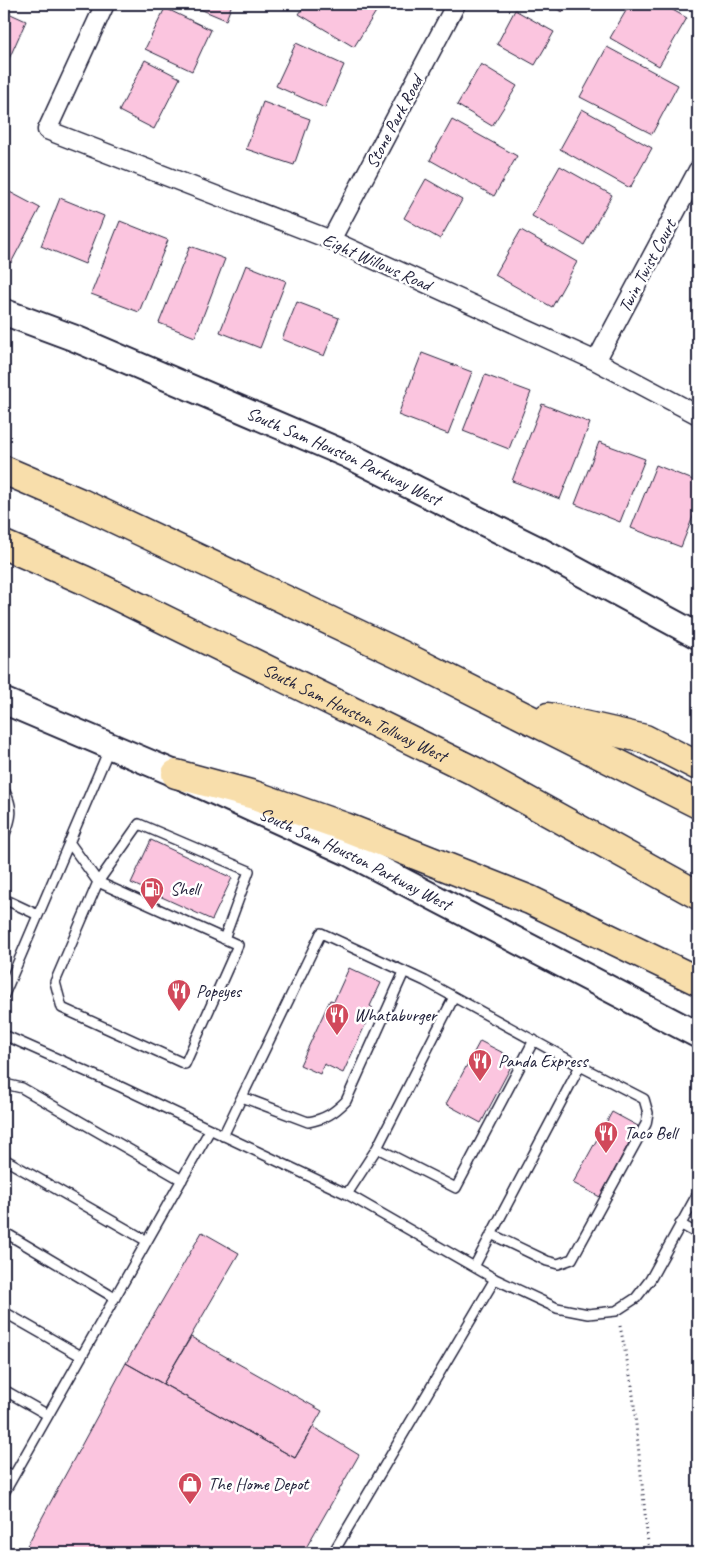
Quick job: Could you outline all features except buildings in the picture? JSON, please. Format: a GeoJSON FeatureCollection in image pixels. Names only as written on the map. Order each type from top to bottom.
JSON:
{"type":"FeatureCollection","features":[{"type":"Feature","properties":{"kind":"highway"},"geometry":{"type":"LineString","coordinates":[[4,470],[108,516],[402,656],[698,804]]}},
{"type":"Feature","properties":{"kind":"highway","name":"South Sam Houston Tollway West"},"geometry":{"type":"LineString","coordinates":[[4,545],[84,580],[465,766],[698,895]]}},
{"type":"Feature","properties":{"kind":"highway"},"geometry":{"type":"LineString","coordinates":[[506,708],[645,739],[698,766]]}},
{"type":"Feature","properties":{"kind":"highway"},"geometry":{"type":"LineString","coordinates":[[176,774],[254,794],[345,827],[530,900],[698,981]]}},
{"type":"Feature","properties":{"kind":"main road","name":"South Sam Houston Parkway West"},"geometry":{"type":"LineString","coordinates":[[4,312],[74,338],[348,456],[537,549],[698,636]]}},
{"type":"Feature","properties":{"kind":"main road","name":"South Sam Houston Parkway West"},"geometry":{"type":"LineString","coordinates":[[4,702],[176,774],[347,852],[698,1035]]}},
{"type":"Feature","properties":{"kind":"street","name":"Eight Willows Road"},"geometry":{"type":"LineString","coordinates":[[104,4],[47,130],[331,240],[596,361],[698,415]]}},
{"type":"Feature","properties":{"kind":"street","name":"Stone Park Road"},"geometry":{"type":"LineString","coordinates":[[331,240],[456,4]]}},
{"type":"Feature","properties":{"kind":"street","name":"Twin Twist Court"},"geometry":{"type":"LineString","coordinates":[[596,361],[698,170]]}},
{"type":"Feature","properties":{"kind":"lane"},"geometry":{"type":"LineString","coordinates":[[4,996],[110,746]]}},
{"type":"Feature","properties":{"kind":"lane"},"geometry":{"type":"LineString","coordinates":[[4,790],[10,805],[11,818],[4,836]]}},
{"type":"Feature","properties":{"kind":"lane"},"geometry":{"type":"LineString","coordinates":[[69,842],[98,882],[224,939],[238,945],[185,1064],[62,1008],[55,982],[98,882],[139,824],[249,871],[224,939]]}},
{"type":"Feature","properties":{"kind":"lane"},"geometry":{"type":"LineString","coordinates":[[4,899],[38,915]]}},
{"type":"Feature","properties":{"kind":"lane"},"geometry":{"type":"LineString","coordinates":[[223,1136],[321,932],[454,997],[580,1066],[644,1098],[648,1113],[646,1124],[572,1259],[558,1264],[547,1261],[491,1234]]}},
{"type":"Feature","properties":{"kind":"lane"},"geometry":{"type":"LineString","coordinates":[[242,1097],[308,1122],[319,1120],[334,1113],[346,1101],[404,972]]}},
{"type":"Feature","properties":{"kind":"lane"},"geometry":{"type":"LineString","coordinates":[[347,1194],[377,1148],[454,997]]}},
{"type":"Feature","properties":{"kind":"lane"},"geometry":{"type":"LineString","coordinates":[[4,1035],[121,1087],[347,1194],[495,1279],[557,1308],[588,1314],[616,1311],[636,1298],[650,1280],[698,1193]]}},
{"type":"Feature","properties":{"kind":"lane"},"geometry":{"type":"LineString","coordinates":[[377,1148],[456,1188],[534,1040]]}},
{"type":"Feature","properties":{"kind":"lane"},"geometry":{"type":"LineString","coordinates":[[474,1267],[580,1066]]}},
{"type":"Feature","properties":{"kind":"lane"},"geometry":{"type":"LineString","coordinates":[[4,1088],[9,1086],[22,1088],[182,1180]]}},
{"type":"Feature","properties":{"kind":"lane"},"geometry":{"type":"LineString","coordinates":[[4,1493],[210,1130]]}},
{"type":"Feature","properties":{"kind":"lane"},"geometry":{"type":"LineString","coordinates":[[4,1159],[147,1241]]}},
{"type":"Feature","properties":{"kind":"lane"},"geometry":{"type":"LineString","coordinates":[[680,1224],[698,1234]]}},
{"type":"Feature","properties":{"kind":"lane"},"geometry":{"type":"LineString","coordinates":[[4,1232],[114,1298]]}},
{"type":"Feature","properties":{"kind":"lane"},"geometry":{"type":"LineString","coordinates":[[333,1553],[495,1279]]}},
{"type":"Feature","properties":{"kind":"lane"},"geometry":{"type":"LineString","coordinates":[[4,1312],[81,1356]]}},
{"type":"Feature","properties":{"kind":"lane"},"geometry":{"type":"LineString","coordinates":[[4,1390],[48,1415]]}},
{"type":"Feature","properties":{"kind":"lane"},"geometry":{"type":"LineString","coordinates":[[4,1471],[13,1476]]}},
{"type":"Feature","properties":{"kind":"path"},"geometry":{"type":"LineString","coordinates":[[616,1311],[632,1385],[649,1553]]}},
{"type":"Feature","properties":{"kind":"place","name":"Shell"},"geometry":{"type":"Point","coordinates":[152,910]}},
{"type":"Feature","properties":{"kind":"place","name":"Popeyes"},"geometry":{"type":"Point","coordinates":[179,1012]}},
{"type":"Feature","properties":{"kind":"place","name":"Whataburger"},"geometry":{"type":"Point","coordinates":[337,1036]}},
{"type":"Feature","properties":{"kind":"place","name":"Panda Express"},"geometry":{"type":"Point","coordinates":[480,1082]}},
{"type":"Feature","properties":{"kind":"place","name":"Taco Bell"},"geometry":{"type":"Point","coordinates":[606,1154]}},
{"type":"Feature","properties":{"kind":"place","name":"The Home Depot"},"geometry":{"type":"Point","coordinates":[190,1505]}}]}
